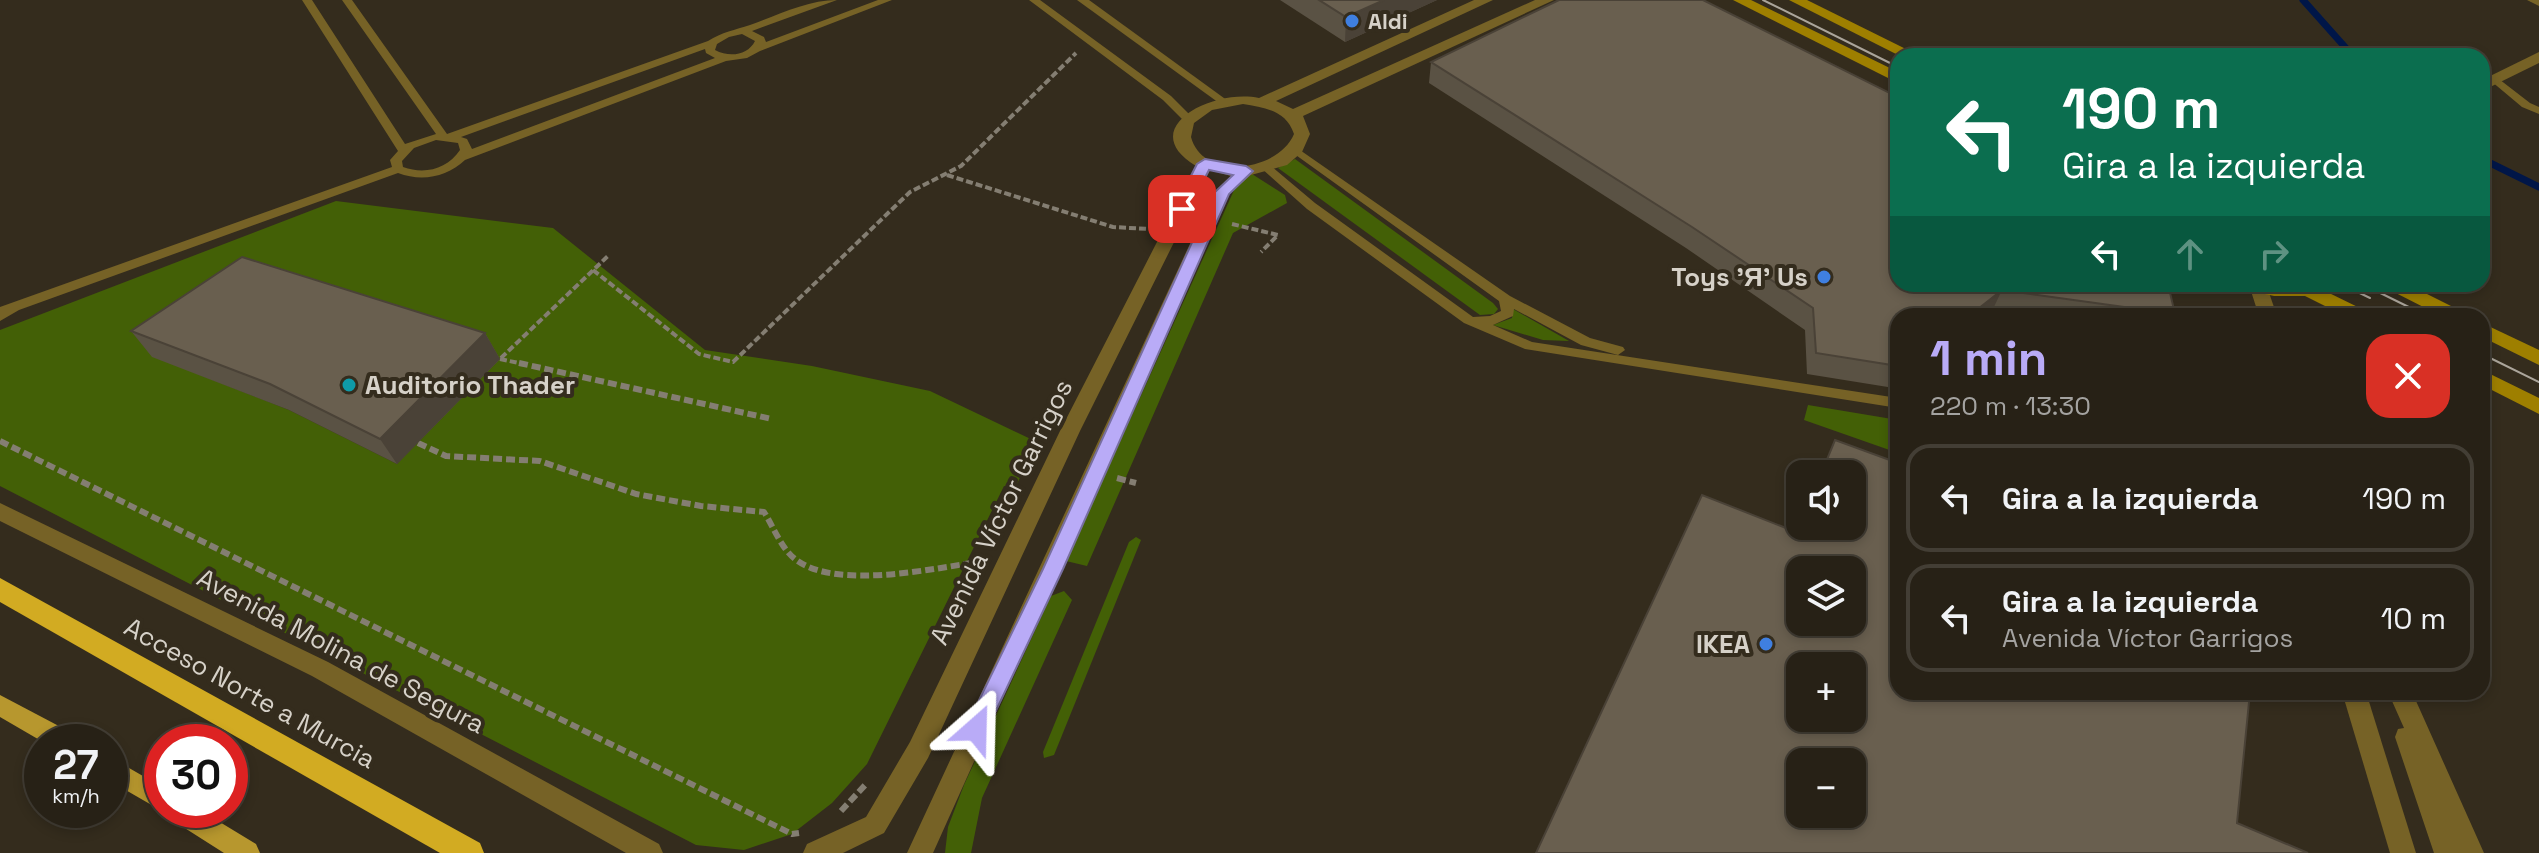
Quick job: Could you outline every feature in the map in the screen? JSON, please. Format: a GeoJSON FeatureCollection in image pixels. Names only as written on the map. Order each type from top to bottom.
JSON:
{"type":"FeatureCollection","features":[{"type":"Feature","properties":{"kind":"highway","name":"Acceso Norte a Murcia"},"geometry":{"type":"LineString","coordinates":[[0,589],[469,853]]}},
{"type":"Feature","properties":{"kind":"main road"},"geometry":{"type":"LineString","coordinates":[[0,705],[33,724]]}},
{"type":"Feature","properties":{"kind":"main road"},"geometry":{"type":"LineString","coordinates":[[207,828],[247,853]]}},
{"type":"Feature","properties":{"kind":"street"},"geometry":{"type":"LineString","coordinates":[[1264,101],[1293,115],[1302,126],[1303,139],[1297,151],[1284,161],[1256,169],[1224,170],[1205,164],[1191,155],[1183,144],[1181,131],[1188,119],[1201,109],[1223,101],[1264,101],[1486,0]]}},
{"type":"Feature","properties":{"kind":"street"},"geometry":{"type":"LineString","coordinates":[[1293,115],[1547,0]]}},
{"type":"Feature","properties":{"kind":"street"},"geometry":{"type":"LineString","coordinates":[[1740,0],[1890,74]]}},
{"type":"Feature","properties":{"kind":"street"},"geometry":{"type":"LineString","coordinates":[[1796,0],[1895,48]]}},
{"type":"Feature","properties":{"kind":"street"},"geometry":{"type":"LineString","coordinates":[[2490,82],[2539,57]]}},
{"type":"Feature","properties":{"kind":"street","name":"Avenida Víctor Garrigos"},"geometry":{"type":"LineString","coordinates":[[816,853],[875,825],[919,750],[1070,431],[1205,164]]}},
{"type":"Feature","properties":{"kind":"street"},"geometry":{"type":"LineString","coordinates":[[920,853],[1222,192],[1256,169]]}},
{"type":"Feature","properties":{"kind":"street"},"geometry":{"type":"LineString","coordinates":[[2325,292],[2349,308]]}},
{"type":"Feature","properties":{"kind":"street"},"geometry":{"type":"LineString","coordinates":[[2408,292],[2440,308]]}},
{"type":"Feature","properties":{"kind":"street"},"geometry":{"type":"LineString","coordinates":[[2490,333],[2539,358]]}},
{"type":"Feature","properties":{"kind":"street"},"geometry":{"type":"LineString","coordinates":[[2490,381],[2539,407]]}},
{"type":"Feature","properties":{"kind":"street","name":"Avenida Molina de Segura"},"geometry":{"type":"LineString","coordinates":[[0,511],[320,669],[650,853]]}},
{"type":"Feature","properties":{"kind":"street"},"geometry":{"type":"LineString","coordinates":[[2356,700],[2403,853]]}},
{"type":"Feature","properties":{"kind":"street"},"geometry":{"type":"LineString","coordinates":[[2395,700],[2447,853]]}},
{"type":"Feature","properties":{"kind":"street"},"geometry":{"type":"LineString","coordinates":[[2404,700],[2471,853]]}},
{"type":"Feature","properties":{"kind":"lane"},"geometry":{"type":"LineString","coordinates":[[307,0],[403,150]]}},
{"type":"Feature","properties":{"kind":"lane"},"geometry":{"type":"LineString","coordinates":[[347,0],[447,136],[465,145],[462,157]]}},
{"type":"Feature","properties":{"kind":"lane"},"geometry":{"type":"LineString","coordinates":[[398,169],[396,160],[403,150],[417,142],[447,136],[712,43],[726,34],[832,0]]}},
{"type":"Feature","properties":{"kind":"lane"},"geometry":{"type":"LineString","coordinates":[[0,315],[14,307],[398,169],[417,175],[443,170],[462,157],[887,0]]}},
{"type":"Feature","properties":{"kind":"lane"},"geometry":{"type":"LineString","coordinates":[[1034,0],[1167,98],[1188,119]]}},
{"type":"Feature","properties":{"kind":"lane"},"geometry":{"type":"LineString","coordinates":[[1082,0],[1223,101]]}},
{"type":"Feature","properties":{"kind":"lane"},"geometry":{"type":"LineString","coordinates":[[743,31],[757,35],[761,43],[758,48]]}},
{"type":"Feature","properties":{"kind":"lane"},"geometry":{"type":"LineString","coordinates":[[712,43],[713,54],[725,58]]}},
{"type":"Feature","properties":{"kind":"lane"},"geometry":{"type":"LineString","coordinates":[[2490,83],[2539,111]]}},
{"type":"Feature","properties":{"kind":"lane"},"geometry":{"type":"LineString","coordinates":[[1297,151],[1505,299],[1586,342],[1684,367]]}},
{"type":"Feature","properties":{"kind":"lane"},"geometry":{"type":"LineString","coordinates":[[1256,169],[1469,320],[1530,346],[1684,367],[1890,402]]}},
{"type":"Feature","properties":{"kind":"lane"},"geometry":{"type":"LineString","coordinates":[[1469,320],[1492,321],[1508,313],[1505,299]]}},
{"type":"Feature","properties":{"kind":"path"},"geometry":{"type":"LineString","coordinates":[[593,270],[699,354],[733,362],[910,192],[961,166],[1079,50],[1088,57]]}},
{"type":"Feature","properties":{"kind":"path"},"geometry":{"type":"LineString","coordinates":[[946,175],[1113,227],[1152,229]]}},
{"type":"Feature","properties":{"kind":"path"},"geometry":{"type":"LineString","coordinates":[[1232,224],[1241,229],[1278,235],[1261,252]]}},
{"type":"Feature","properties":{"kind":"path"},"geometry":{"type":"LineString","coordinates":[[608,256],[500,359],[772,419]]}},
{"type":"Feature","properties":{"kind":"path"},"geometry":{"type":"LineString","coordinates":[[0,441],[792,834],[804,832]]}},
{"type":"Feature","properties":{"kind":"path"},"geometry":{"type":"LineString","coordinates":[[418,443],[446,456],[540,461],[636,494],[701,506],[764,512],[795,560],[830,573],[875,575],[985,560]]}},
{"type":"Feature","properties":{"kind":"path"},"geometry":{"type":"LineString","coordinates":[[1112,477],[1136,483]]}},
{"type":"Feature","properties":{"kind":"path"},"geometry":{"type":"LineString","coordinates":[[979,574],[992,548]]}},
{"type":"Feature","properties":{"kind":"path"},"geometry":{"type":"LineString","coordinates":[[838,815],[871,780]]}},
{"type":"Feature","properties":{"kind":"green space"},"geometry":{"type":"Polygon","coordinates":[[[1295,159],[1498,309],[1494,314],[1480,315],[1278,168],[1295,159]]]}},
{"type":"Feature","properties":{"kind":"green space"},"geometry":{"type":"Polygon","coordinates":[[[1252,174],[1285,195],[1287,203],[1233,233],[1087,566],[1066,561],[1235,188],[1252,174]]]}},
{"type":"Feature","properties":{"kind":"green space"},"geometry":{"type":"Polygon","coordinates":[[[336,201],[553,228],[705,350],[812,366],[930,391],[1037,442],[1015,488],[1004,486],[867,764],[832,803],[792,834],[744,850],[696,845],[0,486],[0,330],[336,201]],[[153,356],[289,410],[397,464],[499,359],[153,356]]]}},
{"type":"Feature","properties":{"kind":"green space"},"geometry":{"type":"Polygon","coordinates":[[[1513,309],[1569,341],[1543,340],[1493,325],[1512,318],[1513,309]]]}},
{"type":"Feature","properties":{"kind":"green space"},"geometry":{"type":"Polygon","coordinates":[[[1808,405],[1890,419],[1890,450],[1804,420],[1808,405]]]}},
{"type":"Feature","properties":{"kind":"green space"},"geometry":{"type":"Polygon","coordinates":[[[1136,537],[1141,540],[1054,755],[1044,758],[1043,752],[1129,542],[1136,537]]]}},
{"type":"Feature","properties":{"kind":"green space"},"geometry":{"type":"Polygon","coordinates":[[[1064,591],[1072,600],[982,798],[971,853],[945,853],[948,827],[964,785],[1051,596],[1064,591]]]}},
{"type":"Feature","properties":{"kind":"building"},"geometry":{"type":"Polygon","coordinates":[[[1319,0],[1384,0],[1346,17],[1319,0]]]}},
{"type":"Feature","properties":{"kind":"building"},"geometry":{"type":"Polygon","coordinates":[[[1559,0],[1703,0],[1890,93],[1890,292],[1999,292],[1979,308],[1890,308],[1890,365],[1816,353],[1813,308],[1692,227],[1431,62],[1559,0]]]}},
{"type":"Feature","properties":{"kind":"building","name":"Auditorio Thader"},"geometry":{"type":"Polygon","coordinates":[[[242,257],[485,333],[380,439],[270,384],[131,331],[242,257]]]}},
{"type":"Feature","properties":{"kind":"building"},"geometry":{"type":"Polygon","coordinates":[[[2016,292],[2170,292],[2174,308],[2132,308],[2016,292]]]}},
{"type":"Feature","properties":{"kind":"building","name":"IKEA"},"geometry":{"type":"Polygon","coordinates":[[[1835,440],[1890,460],[1890,700],[2249,700],[2237,823],[2308,853],[1536,853],[1702,495],[1786,528],[1786,540],[1866,540],[1866,460],[1827,460],[1835,440]]]}},
{"type":"Feature","properties":{"kind":"waterway"},"geometry":{"type":"LineString","coordinates":[[2303,0],[2346,48]]}},
{"type":"Feature","properties":{"kind":"waterway"},"geometry":{"type":"LineString","coordinates":[[2490,163],[2539,187]]}},
{"type":"Feature","properties":{"kind":"tram line"},"geometry":{"type":"LineString","coordinates":[[1763,0],[1890,63]]}},
{"type":"Feature","properties":{"kind":"tram line"},"geometry":{"type":"LineString","coordinates":[[2358,292],[2370,298]]}},
{"type":"Feature","properties":{"kind":"tram line"},"geometry":{"type":"LineString","coordinates":[[2378,292],[2411,308]]}},
{"type":"Feature","properties":{"kind":"tram line"},"geometry":{"type":"LineString","coordinates":[[2490,358],[2539,382]]}},
{"type":"Feature","properties":{"kind":"place","name":"Aldi"},"geometry":{"type":"Point","coordinates":[1352,21]}},
{"type":"Feature","properties":{"kind":"place","name":"Toys 'Я' Us"},"geometry":{"type":"Point","coordinates":[1824,277]}},
{"type":"Feature","properties":{"kind":"place","name":"Auditorio Thader"},"geometry":{"type":"Point","coordinates":[349,385]}},
{"type":"Feature","properties":{"kind":"place","name":"IKEA"},"geometry":{"type":"Point","coordinates":[1766,644]}},
{"type":"Feature","properties":{"kind":"route"},"geometry":{"type":"LineString","coordinates":[[976,729],[1053,569],[1222,192],[1246,171],[1224,170],[1205,164],[1182,209]]}}]}
